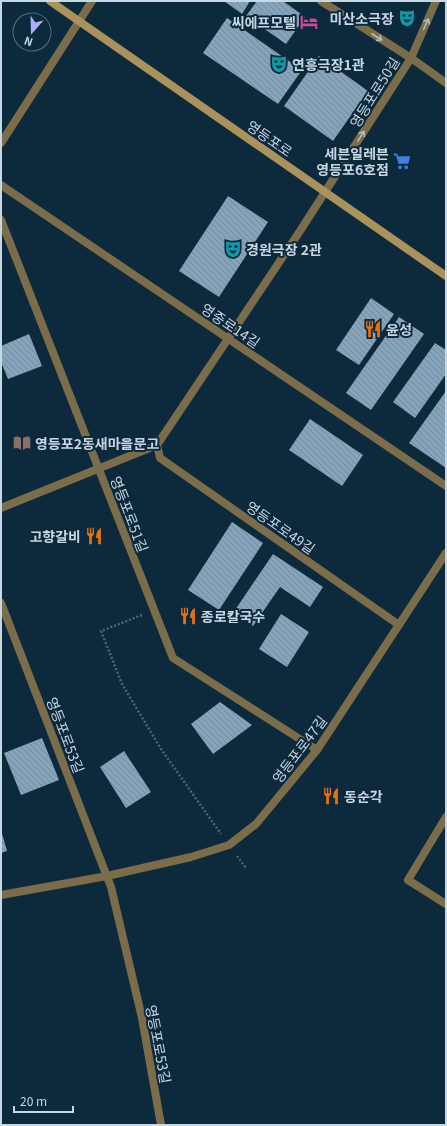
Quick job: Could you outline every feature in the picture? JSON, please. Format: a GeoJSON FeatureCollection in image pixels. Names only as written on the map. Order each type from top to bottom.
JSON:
{"type":"FeatureCollection","features":[{"type":"Feature","properties":{"kind":"main road","name":"영등포로"},"geometry":{"type":"LineString","coordinates":[[50,1],[446,276]]}},
{"type":"Feature","properties":{"kind":"street"},"geometry":{"type":"LineString","coordinates":[[1,144],[92,1]]}},
{"type":"Feature","properties":{"kind":"street"},"geometry":{"type":"LineString","coordinates":[[321,1],[411,58],[446,83]]}},
{"type":"Feature","properties":{"kind":"street","name":"영등포로50길"},"geometry":{"type":"LineString","coordinates":[[325,192],[411,58],[436,1]]}},
{"type":"Feature","properties":{"kind":"street","name":"영중로14길"},"geometry":{"type":"LineString","coordinates":[[1,185],[446,486]]}},
{"type":"Feature","properties":{"kind":"street"},"geometry":{"type":"LineString","coordinates":[[1,508],[157,445],[229,339],[325,192]]}},
{"type":"Feature","properties":{"kind":"street","name":"영등포로51길"},"geometry":{"type":"LineString","coordinates":[[1,220],[173,658],[317,750]]}},
{"type":"Feature","properties":{"kind":"street","name":"영등포로49길"},"geometry":{"type":"LineString","coordinates":[[157,445],[160,458],[399,625]]}},
{"type":"Feature","properties":{"kind":"street","name":"영등포로47길"},"geometry":{"type":"LineString","coordinates":[[107,876],[191,857],[229,845],[256,824],[317,750],[446,553]]}},
{"type":"Feature","properties":{"kind":"street","name":"영등포로53길"},"geometry":{"type":"LineString","coordinates":[[1,603],[112,887],[142,1018],[161,1125]]}},
{"type":"Feature","properties":{"kind":"street"},"geometry":{"type":"LineString","coordinates":[[445,820],[408,880],[446,904]]}},
{"type":"Feature","properties":{"kind":"street"},"geometry":{"type":"LineString","coordinates":[[1,895],[107,876]]}},
{"type":"Feature","properties":{"kind":"path"},"geometry":{"type":"LineString","coordinates":[[154,610],[101,631],[122,684],[161,749],[246,868]]}},
{"type":"Feature","properties":{"kind":"building"},"geometry":{"type":"Polygon","coordinates":[[[224,1],[250,1],[242,14],[224,1]]]}},
{"type":"Feature","properties":{"kind":"building"},"geometry":{"type":"Polygon","coordinates":[[[257,1],[283,1],[305,17],[286,44],[246,16],[257,1]]]}},
{"type":"Feature","properties":{"kind":"building"},"geometry":{"type":"Polygon","coordinates":[[[227,18],[302,70],[278,104],[203,53],[227,18]]]}},
{"type":"Feature","properties":{"kind":"building"},"geometry":{"type":"Polygon","coordinates":[[[319,56],[368,91],[333,141],[284,106],[319,56]]]}},
{"type":"Feature","properties":{"kind":"building"},"geometry":{"type":"Polygon","coordinates":[[[228,196],[268,222],[219,297],[179,271],[228,196]]]}},
{"type":"Feature","properties":{"kind":"building"},"geometry":{"type":"Polygon","coordinates":[[[371,298],[394,314],[359,365],[336,350],[371,298]]]}},
{"type":"Feature","properties":{"kind":"building"},"geometry":{"type":"Polygon","coordinates":[[[399,317],[424,334],[371,410],[346,393],[399,317]]]}},
{"type":"Feature","properties":{"kind":"building"},"geometry":{"type":"Polygon","coordinates":[[[29,334],[42,366],[8,379],[1,362],[1,346],[29,334]]]}},
{"type":"Feature","properties":{"kind":"building"},"geometry":{"type":"Polygon","coordinates":[[[435,343],[446,350],[446,374],[415,418],[393,402],[435,343]]]}},
{"type":"Feature","properties":{"kind":"building"},"geometry":{"type":"Polygon","coordinates":[[[446,391],[446,468],[409,443],[446,391]]]}},
{"type":"Feature","properties":{"kind":"building"},"geometry":{"type":"Polygon","coordinates":[[[310,419],[363,455],[342,486],[289,450],[310,419]]]}},
{"type":"Feature","properties":{"kind":"building"},"geometry":{"type":"Polygon","coordinates":[[[232,522],[263,543],[219,610],[188,590],[232,522]]]}},
{"type":"Feature","properties":{"kind":"building"},"geometry":{"type":"Polygon","coordinates":[[[273,554],[323,587],[310,607],[280,587],[253,626],[233,613],[273,554]]]}},
{"type":"Feature","properties":{"kind":"building"},"geometry":{"type":"Polygon","coordinates":[[[281,614],[309,632],[287,667],[259,649],[281,614]]]}},
{"type":"Feature","properties":{"kind":"building"},"geometry":{"type":"Polygon","coordinates":[[[220,702],[252,725],[213,754],[191,724],[220,702]]]}},
{"type":"Feature","properties":{"kind":"building"},"geometry":{"type":"Polygon","coordinates":[[[42,738],[59,780],[21,795],[4,753],[42,738]]]}},
{"type":"Feature","properties":{"kind":"building"},"geometry":{"type":"Polygon","coordinates":[[[124,751],[151,792],[126,808],[100,767],[124,751]]]}},
{"type":"Feature","properties":{"kind":"building"},"geometry":{"type":"Polygon","coordinates":[[[1,830],[7,851],[1,853],[1,830]]]}},
{"type":"Feature","properties":{"kind":"place","name":"미산소극장"},"geometry":{"type":"Point","coordinates":[407,18]}},
{"type":"Feature","properties":{"kind":"place","name":"씨에프모텔"},"geometry":{"type":"Point","coordinates":[309,22]}},
{"type":"Feature","properties":{"kind":"place","name":"연흥극장1관"},"geometry":{"type":"Point","coordinates":[279,64]}},
{"type":"Feature","properties":{"kind":"place","name":"세븐일레븐 영등포6호점"},"geometry":{"type":"Point","coordinates":[402,161]}},
{"type":"Feature","properties":{"kind":"place","name":"경원극장 2관"},"geometry":{"type":"Point","coordinates":[233,249]}},
{"type":"Feature","properties":{"kind":"place","name":"윤성"},"geometry":{"type":"Point","coordinates":[373,329]}},
{"type":"Feature","properties":{"kind":"place","name":"영등포2동새마을문고"},"geometry":{"type":"Point","coordinates":[22,443]}},
{"type":"Feature","properties":{"kind":"place","name":"고향갈비"},"geometry":{"type":"Point","coordinates":[94,536]}},
{"type":"Feature","properties":{"kind":"place","name":"종로칼국수"},"geometry":{"type":"Point","coordinates":[188,616]}},
{"type":"Feature","properties":{"kind":"place","name":"동순각"},"geometry":{"type":"Point","coordinates":[331,796]}}]}
